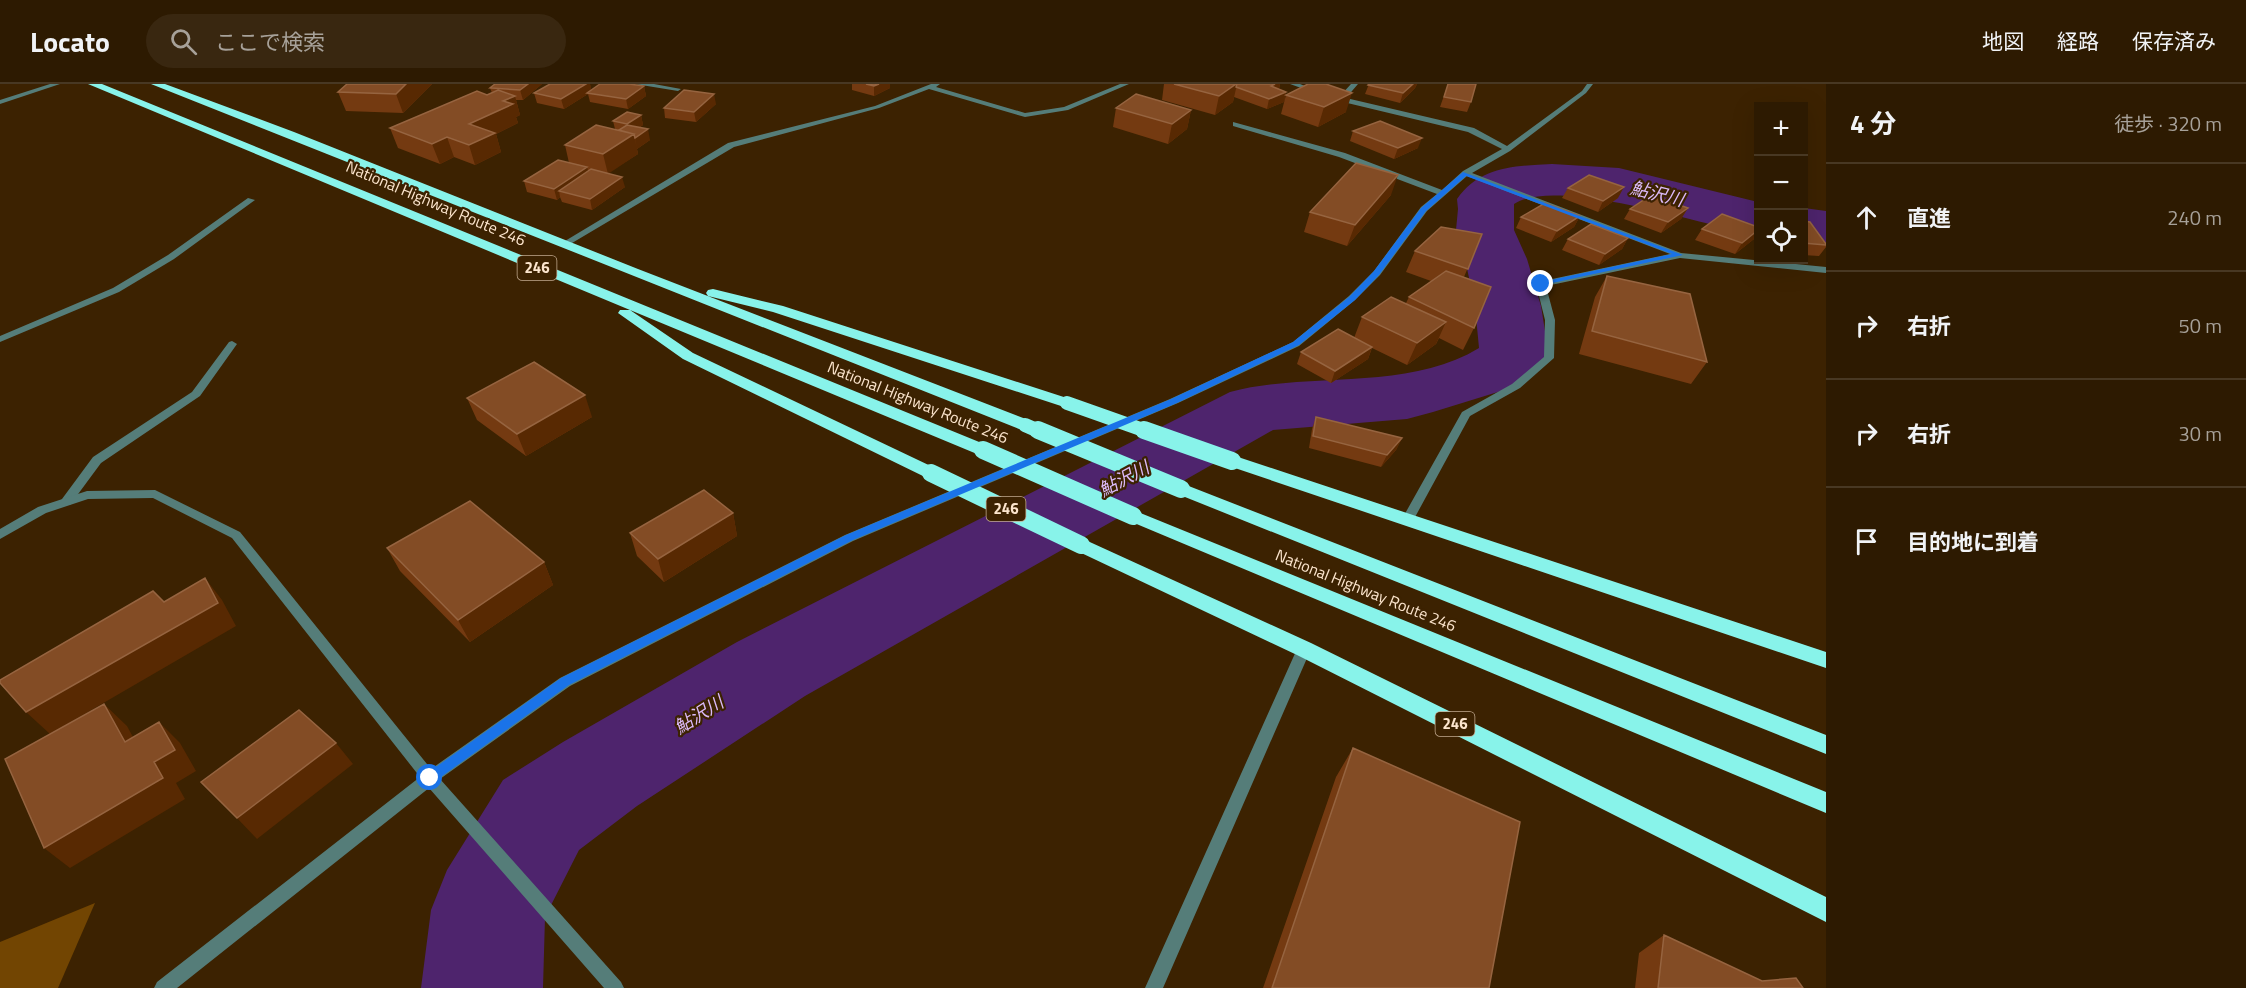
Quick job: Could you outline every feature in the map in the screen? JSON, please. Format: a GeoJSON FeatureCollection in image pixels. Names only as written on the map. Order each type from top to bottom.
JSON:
{"type":"FeatureCollection","features":[{"type":"Feature","properties":{"kind":"highway","name":"National Highway Route 246"},"geometry":{"type":"LineString","coordinates":[[93,84],[982,450],[1133,516],[1826,803]]}},
{"type":"Feature","properties":{"kind":"highway","name":"National Highway Route 246"},"geometry":{"type":"LineString","coordinates":[[156,84],[290,134],[1826,745]]}},
{"type":"Feature","properties":{"kind":"highway","name":"246"},"geometry":{"type":"LineString","coordinates":[[633,272],[778,309],[1067,403],[1232,461],[1826,661]]}},
{"type":"Feature","properties":{"kind":"highway","name":"246"},"geometry":{"type":"LineString","coordinates":[[597,293],[688,356],[1304,649],[1826,910]]}},
{"type":"Feature","properties":{"kind":"street"},"geometry":{"type":"LineString","coordinates":[[0,102],[57,84]]}},
{"type":"Feature","properties":{"kind":"street"},"geometry":{"type":"LineString","coordinates":[[638,84],[678,89]]}},
{"type":"Feature","properties":{"kind":"street"},"geometry":{"type":"LineString","coordinates":[[564,244],[731,145],[877,107],[934,86],[1025,115],[1066,109],[1126,84]]}},
{"type":"Feature","properties":{"kind":"street"},"geometry":{"type":"LineString","coordinates":[[1293,84],[1341,100],[1471,130],[1507,149]]}},
{"type":"Feature","properties":{"kind":"street"},"geometry":{"type":"LineString","coordinates":[[1341,100],[1355,84]]}},
{"type":"Feature","properties":{"kind":"street"},"geometry":{"type":"LineString","coordinates":[[163,988],[430,778],[565,681],[849,538],[1174,401],[1296,344],[1377,273],[1424,209],[1466,173],[1507,149],[1584,92],[1590,84]]}},
{"type":"Feature","properties":{"kind":"street"},"geometry":{"type":"LineString","coordinates":[[1236,124],[1342,155],[1443,193]]}},
{"type":"Feature","properties":{"kind":"street"},"geometry":{"type":"LineString","coordinates":[[1466,173],[1680,255],[1826,270]]}},
{"type":"Feature","properties":{"kind":"street"},"geometry":{"type":"LineString","coordinates":[[0,339],[116,291],[171,257],[251,200]]}},
{"type":"Feature","properties":{"kind":"street"},"geometry":{"type":"LineString","coordinates":[[1408,519],[1466,414],[1516,386],[1549,358],[1550,320],[1541,284],[1680,255]]}},
{"type":"Feature","properties":{"kind":"street"},"geometry":{"type":"LineString","coordinates":[[66,502],[98,460],[196,394],[232,344]]}},
{"type":"Feature","properties":{"kind":"street"},"geometry":{"type":"LineString","coordinates":[[0,534],[42,510],[87,495],[155,494],[236,535],[430,778],[615,988]]}},
{"type":"Feature","properties":{"kind":"street"},"geometry":{"type":"LineString","coordinates":[[1154,988],[1304,649]]}},
{"type":"Feature","properties":{"kind":"shaded area"},"geometry":{"type":"Polygon","coordinates":[[[95,903],[58,988],[0,988],[0,942],[95,903]]]}},
{"type":"Feature","properties":{"kind":"building"},"geometry":{"type":"Polygon","coordinates":[[[347,84],[406,84],[396,94],[338,92],[347,84]]]}},
{"type":"Feature","properties":{"kind":"building"},"geometry":{"type":"Polygon","coordinates":[[[495,84],[528,84],[520,90],[490,88],[495,84]]]}},
{"type":"Feature","properties":{"kind":"building"},"geometry":{"type":"Polygon","coordinates":[[[550,84],[586,84],[561,99],[534,93],[550,84]]]}},
{"type":"Feature","properties":{"kind":"building"},"geometry":{"type":"Polygon","coordinates":[[[600,84],[644,86],[626,99],[587,93],[600,84]]]}},
{"type":"Feature","properties":{"kind":"building"},"geometry":{"type":"Polygon","coordinates":[[[1174,84],[1236,84],[1219,96],[1174,84]]]}},
{"type":"Feature","properties":{"kind":"building"},"geometry":{"type":"Polygon","coordinates":[[[1237,84],[1275,84],[1271,86],[1286,92],[1269,99],[1236,87],[1237,84]]]}},
{"type":"Feature","properties":{"kind":"building"},"geometry":{"type":"Polygon","coordinates":[[[1308,84],[1326,84],[1352,93],[1324,107],[1286,95],[1308,84]]]}},
{"type":"Feature","properties":{"kind":"building"},"geometry":{"type":"Polygon","coordinates":[[[1369,84],[1413,84],[1403,93],[1369,84]]]}},
{"type":"Feature","properties":{"kind":"building"},"geometry":{"type":"Polygon","coordinates":[[[1448,84],[1476,84],[1471,102],[1444,97],[1448,84]]]}},
{"type":"Feature","properties":{"kind":"building"},"geometry":{"type":"Polygon","coordinates":[[[498,90],[515,96],[503,101],[513,104],[469,124],[495,133],[469,145],[447,137],[432,144],[390,128],[477,91],[487,95],[498,90]]]}},
{"type":"Feature","properties":{"kind":"building"},"geometry":{"type":"Polygon","coordinates":[[[684,90],[714,94],[694,112],[664,108],[684,90]]]}},
{"type":"Feature","properties":{"kind":"building"},"geometry":{"type":"Polygon","coordinates":[[[1136,94],[1191,110],[1172,124],[1116,108],[1136,94]]]}},
{"type":"Feature","properties":{"kind":"building"},"geometry":{"type":"Polygon","coordinates":[[[627,112],[641,115],[627,124],[613,121],[627,112]]]}},
{"type":"Feature","properties":{"kind":"building"},"geometry":{"type":"Polygon","coordinates":[[[1380,121],[1422,138],[1398,148],[1353,131],[1380,121]]]}},
{"type":"Feature","properties":{"kind":"building"},"geometry":{"type":"Polygon","coordinates":[[[596,125],[634,134],[603,154],[565,145],[596,125]]]}},
{"type":"Feature","properties":{"kind":"building"},"geometry":{"type":"Polygon","coordinates":[[[627,125],[648,129],[635,138],[634,134],[619,130],[627,125]]]}},
{"type":"Feature","properties":{"kind":"building"},"geometry":{"type":"Polygon","coordinates":[[[558,160],[587,167],[554,189],[524,181],[558,160]]]}},
{"type":"Feature","properties":{"kind":"building"},"geometry":{"type":"Polygon","coordinates":[[[1356,163],[1398,175],[1355,225],[1310,212],[1356,163]]]}},
{"type":"Feature","properties":{"kind":"building"},"geometry":{"type":"Polygon","coordinates":[[[591,169],[622,177],[590,199],[559,191],[591,169]]]}},
{"type":"Feature","properties":{"kind":"building"},"geometry":{"type":"Polygon","coordinates":[[[1589,175],[1624,187],[1603,201],[1568,188],[1589,175]]]}},
{"type":"Feature","properties":{"kind":"building"},"geometry":{"type":"Polygon","coordinates":[[[1651,195],[1688,208],[1668,222],[1630,209],[1651,195]]]}},
{"type":"Feature","properties":{"kind":"building"},"geometry":{"type":"Polygon","coordinates":[[[1545,203],[1580,216],[1557,231],[1521,217],[1545,203]]]}},
{"type":"Feature","properties":{"kind":"building"},"geometry":{"type":"Polygon","coordinates":[[[1722,214],[1754,226],[1754,233],[1742,243],[1702,229],[1722,214]]]}},
{"type":"Feature","properties":{"kind":"building"},"geometry":{"type":"Polygon","coordinates":[[[1808,222],[1810,222],[1826,245],[1808,243],[1808,222]]]}},
{"type":"Feature","properties":{"kind":"building"},"geometry":{"type":"Polygon","coordinates":[[[1591,224],[1628,238],[1605,254],[1568,239],[1591,224]]]}},
{"type":"Feature","properties":{"kind":"building"},"geometry":{"type":"Polygon","coordinates":[[[1441,227],[1482,234],[1468,269],[1415,251],[1441,227]]]}},
{"type":"Feature","properties":{"kind":"building"},"geometry":{"type":"Polygon","coordinates":[[[1446,271],[1491,287],[1474,328],[1409,297],[1446,271]]]}},
{"type":"Feature","properties":{"kind":"building"},"geometry":{"type":"Polygon","coordinates":[[[1607,276],[1690,294],[1707,362],[1592,331],[1607,276]]]}},
{"type":"Feature","properties":{"kind":"building"},"geometry":{"type":"Polygon","coordinates":[[[1391,297],[1446,322],[1417,343],[1362,317],[1391,297]]]}},
{"type":"Feature","properties":{"kind":"building"},"geometry":{"type":"Polygon","coordinates":[[[1338,329],[1372,347],[1335,371],[1301,352],[1338,329]]]}},
{"type":"Feature","properties":{"kind":"building"},"geometry":{"type":"Polygon","coordinates":[[[534,362],[585,395],[517,434],[467,398],[534,362]]]}},
{"type":"Feature","properties":{"kind":"building"},"geometry":{"type":"Polygon","coordinates":[[[1316,417],[1402,438],[1387,455],[1313,436],[1316,417]]]}},
{"type":"Feature","properties":{"kind":"building"},"geometry":{"type":"Polygon","coordinates":[[[704,490],[733,513],[658,559],[630,533],[704,490]]]}},
{"type":"Feature","properties":{"kind":"building"},"geometry":{"type":"Polygon","coordinates":[[[470,501],[544,562],[458,620],[387,548],[470,501]]]}},
{"type":"Feature","properties":{"kind":"building"},"geometry":{"type":"Polygon","coordinates":[[[205,578],[218,603],[26,712],[0,683],[0,680],[153,591],[164,602],[205,578]]]}},
{"type":"Feature","properties":{"kind":"building"},"geometry":{"type":"Polygon","coordinates":[[[104,704],[125,742],[159,722],[175,750],[154,762],[163,778],[44,848],[5,759],[104,704]]]}},
{"type":"Feature","properties":{"kind":"building"},"geometry":{"type":"Polygon","coordinates":[[[299,710],[336,743],[237,818],[201,782],[299,710]]]}},
{"type":"Feature","properties":{"kind":"building"},"geometry":{"type":"Polygon","coordinates":[[[1353,748],[1520,822],[1489,988],[1272,988],[1353,748]]]}},
{"type":"Feature","properties":{"kind":"building"},"geometry":{"type":"Polygon","coordinates":[[[1664,935],[1762,981],[1796,978],[1803,988],[1658,988],[1664,935]]]}},
{"type":"Feature","properties":{"kind":"waterway","name":"鮎沢川"},"geometry":{"type":"LineString","coordinates":[[482,988],[488,910],[541,815],[600,774],[771,669],[1256,408],[1407,396],[1489,372],[1514,356],[1508,306],[1496,259],[1485,230],[1487,209],[1485,199],[1509,183],[1552,180],[1619,185],[1754,218]]}},
{"type":"Feature","properties":{"kind":"waterway","name":"鮎沢川"},"geometry":{"type":"LineString","coordinates":[[1808,227],[1826,229]]}},
{"type":"Feature","properties":{"kind":"route"},"geometry":{"type":"LineString","coordinates":[[430,778],[565,681],[849,538],[1174,401],[1296,344],[1352,298],[1377,273],[1424,209],[1466,173],[1680,255],[1541,284]]}}]}
